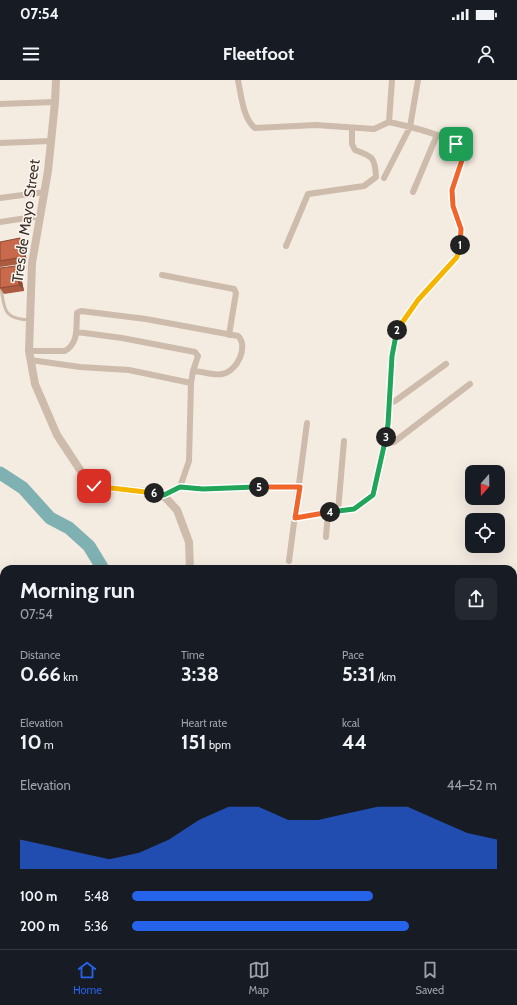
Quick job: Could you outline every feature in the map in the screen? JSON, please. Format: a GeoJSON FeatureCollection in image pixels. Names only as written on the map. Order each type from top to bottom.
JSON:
{"type":"FeatureCollection","features":[{"type":"Feature","properties":{"kind":"street","name":"Tres de Mayo Street"},"geometry":{"type":"LineString","coordinates":[[56,80],[45,192],[32,262],[30,356],[35,384],[57,436],[88,482],[100,487],[164,495]]}},
{"type":"Feature","properties":{"kind":"street"},"geometry":{"type":"LineString","coordinates":[[238,80],[242,100],[251,124],[256,128],[316,125],[352,129],[374,129],[389,122],[438,136],[456,144],[463,151],[452,190],[453,206],[461,229],[460,249],[450,266],[418,300],[398,327],[392,356],[388,403],[388,424],[373,495],[354,509],[295,518]]}},
{"type":"Feature","properties":{"kind":"street"},"geometry":{"type":"LineString","coordinates":[[389,122],[392,80]]}},
{"type":"Feature","properties":{"kind":"street"},"geometry":{"type":"LineString","coordinates":[[384,178],[410,127],[418,80]]}},
{"type":"Feature","properties":{"kind":"street"},"geometry":{"type":"LineString","coordinates":[[0,104],[55,102]]}},
{"type":"Feature","properties":{"kind":"street"},"geometry":{"type":"LineString","coordinates":[[286,246],[308,194],[364,186],[376,177],[376,162],[371,156],[355,150],[352,144],[352,129]]}},
{"type":"Feature","properties":{"kind":"street"},"geometry":{"type":"LineString","coordinates":[[413,192],[438,136]]}},
{"type":"Feature","properties":{"kind":"street"},"geometry":{"type":"LineString","coordinates":[[0,143],[50,141]]}},
{"type":"Feature","properties":{"kind":"street"},"geometry":{"type":"LineString","coordinates":[[0,198],[45,192]]}},
{"type":"Feature","properties":{"kind":"street"},"geometry":{"type":"LineString","coordinates":[[0,222],[40,216]]}},
{"type":"Feature","properties":{"kind":"street"},"geometry":{"type":"LineString","coordinates":[[162,275],[234,289],[236,293],[229,335]]}},
{"type":"Feature","properties":{"kind":"street"},"geometry":{"type":"LineString","coordinates":[[30,356],[65,351],[74,343],[77,332],[77,313],[81,311],[146,319],[238,336],[241,339],[243,345],[239,358],[232,370],[222,374],[193,371]]}},
{"type":"Feature","properties":{"kind":"street"},"geometry":{"type":"LineString","coordinates":[[77,332],[122,338],[195,352],[198,356],[191,383],[189,461],[180,487]]}},
{"type":"Feature","properties":{"kind":"street"},"geometry":{"type":"LineString","coordinates":[[30,356],[80,367],[129,370],[191,383]]}},
{"type":"Feature","properties":{"kind":"street"},"geometry":{"type":"LineString","coordinates":[[388,403],[395,401],[446,364]]}},
{"type":"Feature","properties":{"kind":"street"},"geometry":{"type":"LineString","coordinates":[[384,444],[394,442],[470,384]]}},
{"type":"Feature","properties":{"kind":"street"},"geometry":{"type":"LineString","coordinates":[[289,561],[300,487],[307,423]]}},
{"type":"Feature","properties":{"kind":"street"},"geometry":{"type":"LineString","coordinates":[[338,511],[344,441]]}},
{"type":"Feature","properties":{"kind":"street"},"geometry":{"type":"LineString","coordinates":[[190,565],[189,542],[177,510],[164,495],[180,487],[203,489],[281,486],[300,487]]}},
{"type":"Feature","properties":{"kind":"street"},"geometry":{"type":"LineString","coordinates":[[326,537],[328,512]]}},
{"type":"Feature","properties":{"kind":"lane"},"geometry":{"type":"LineString","coordinates":[[12,269],[25,267]]}},
{"type":"Feature","properties":{"kind":"lane"},"geometry":{"type":"LineString","coordinates":[[0,283],[5,307],[11,317],[15,319],[30,320]]}},
{"type":"Feature","properties":{"kind":"lane"},"geometry":{"type":"LineString","coordinates":[[0,307],[5,307]]}},
{"type":"Feature","properties":{"kind":"building"},"geometry":{"type":"Polygon","coordinates":[[[20,238],[23,257],[0,261],[0,242],[20,238]]]}},
{"type":"Feature","properties":{"kind":"building"},"geometry":{"type":"Polygon","coordinates":[[[16,266],[19,285],[0,288],[0,268],[16,266]]]}},
{"type":"Feature","properties":{"kind":"waterway"},"geometry":{"type":"LineString","coordinates":[[0,473],[23,488],[50,518],[69,528],[89,546],[101,565]]}},
{"type":"Feature","properties":{"kind":"route"},"geometry":{"type":"LineString","coordinates":[[94,486],[164,495],[180,487],[203,489],[281,486],[300,487],[295,518],[354,509],[373,495],[388,424],[389,380],[398,327],[418,300],[450,266],[457,257],[460,249],[461,229],[453,206],[452,190],[464,154],[460,146],[456,144]]}}]}
